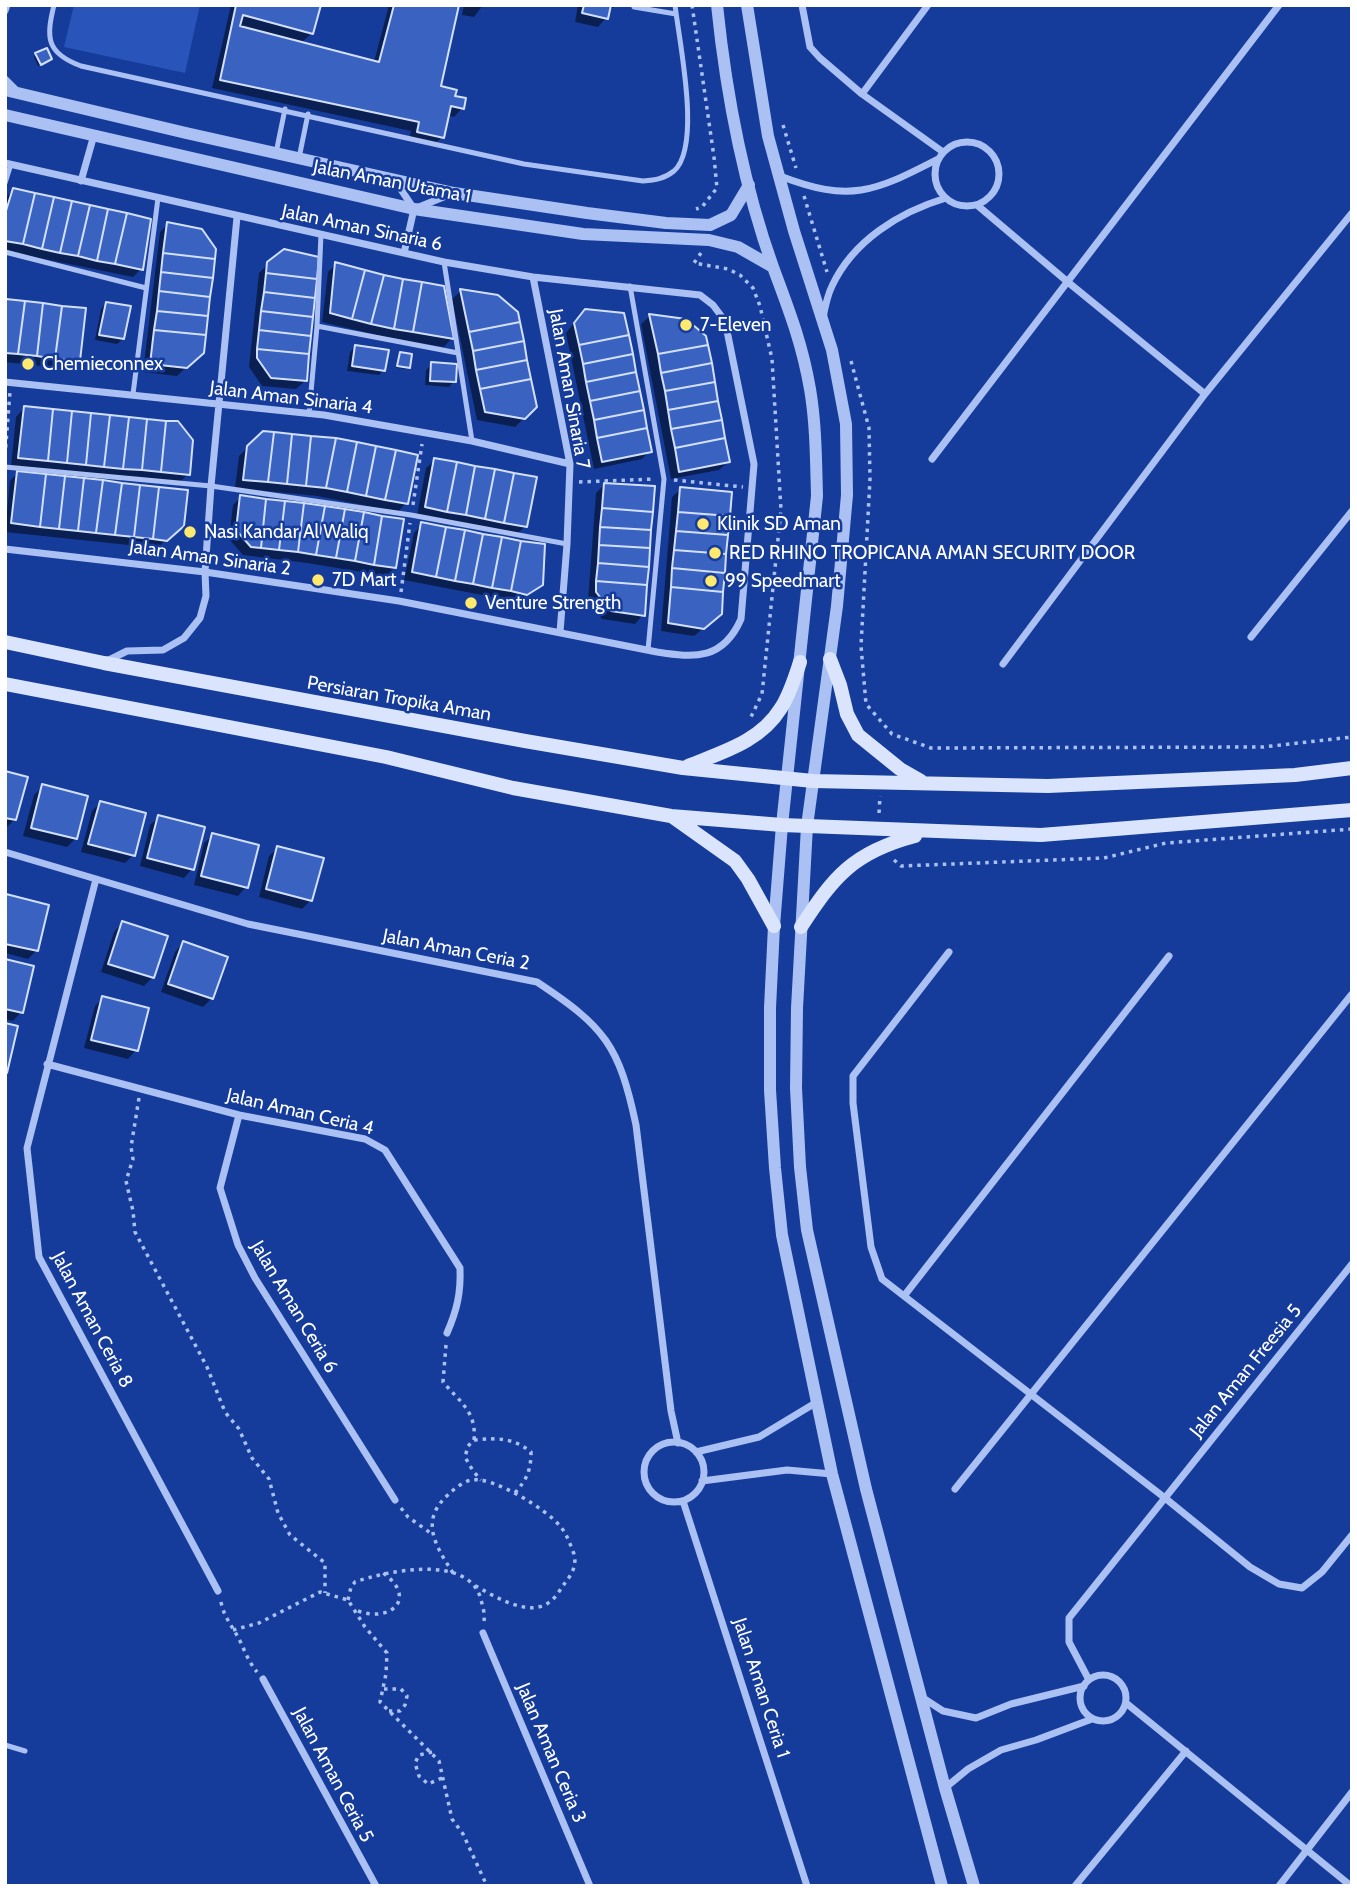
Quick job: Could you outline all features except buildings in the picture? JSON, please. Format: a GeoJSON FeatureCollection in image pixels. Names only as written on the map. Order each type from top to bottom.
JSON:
{"type":"FeatureCollection","features":[{"type":"Feature","properties":{"kind":"main road","name":"Persiaran Tropika Aman"},"geometry":{"type":"LineString","coordinates":[[5,642],[394,718],[683,768],[813,781],[1048,786],[1295,775],[1352,768]]}},
{"type":"Feature","properties":{"kind":"main road"},"geometry":{"type":"LineString","coordinates":[[830,659],[847,714],[858,735],[900,769],[924,782]]}},
{"type":"Feature","properties":{"kind":"main road"},"geometry":{"type":"LineString","coordinates":[[683,768],[738,747],[755,735],[781,709],[800,662]]}},
{"type":"Feature","properties":{"kind":"main road"},"geometry":{"type":"LineString","coordinates":[[5,684],[386,757],[513,788],[671,816],[782,825],[1041,835],[1352,810]]}},
{"type":"Feature","properties":{"kind":"main road"},"geometry":{"type":"LineString","coordinates":[[671,816],[735,860],[774,926]]}},
{"type":"Feature","properties":{"kind":"main road"},"geometry":{"type":"LineString","coordinates":[[801,927],[836,877],[864,855],[903,839],[933,831]]}},
{"type":"Feature","properties":{"kind":"street"},"geometry":{"type":"LineString","coordinates":[[5,11],[7,5]]}},
{"type":"Feature","properties":{"kind":"street"},"geometry":{"type":"LineString","coordinates":[[717,5],[733,116],[749,185],[773,267],[800,340],[811,392],[815,449],[817,496],[782,825],[770,1007],[775,1168],[782,1235],[832,1474],[942,1886]]}},
{"type":"Feature","properties":{"kind":"street"},"geometry":{"type":"LineString","coordinates":[[747,5],[762,110],[822,320],[846,424],[848,495],[830,659],[807,826],[797,1008],[796,1088],[800,1167],[807,1230],[866,1489],[945,1788],[974,1886]]}},
{"type":"Feature","properties":{"kind":"street"},"geometry":{"type":"LineString","coordinates":[[802,5],[810,47],[862,94],[941,156]]}},
{"type":"Feature","properties":{"kind":"street"},"geometry":{"type":"LineString","coordinates":[[862,94],[928,5]]}},
{"type":"Feature","properties":{"kind":"street"},"geometry":{"type":"LineString","coordinates":[[932,459],[1279,5]]}},
{"type":"Feature","properties":{"kind":"street"},"geometry":{"type":"LineString","coordinates":[[5,79],[19,93]]}},
{"type":"Feature","properties":{"kind":"street","name":"Jalan Aman Utama 1"},"geometry":{"type":"LineString","coordinates":[[5,90],[454,193],[587,213],[666,223],[710,225],[731,215],[749,185]]}},
{"type":"Feature","properties":{"kind":"street","name":"Jalan Aman Utama 1"},"geometry":{"type":"LineString","coordinates":[[5,115],[414,209],[583,234],[709,240],[738,247],[773,267]]}},
{"type":"Feature","properties":{"kind":"street"},"geometry":{"type":"LineString","coordinates":[[81,181],[94,135]]}},
{"type":"Feature","properties":{"kind":"street"},"geometry":{"type":"LineString","coordinates":[[779,176],[839,193],[864,191],[893,183],[941,156],[957,143],[965,141],[982,145],[998,164],[999,181],[991,195],[977,205],[961,206],[946,198],[936,184],[935,176],[941,156]]}},
{"type":"Feature","properties":{"kind":"street","name":"Jalan Aman Sinaria 6"},"geometry":{"type":"LineString","coordinates":[[8,164],[444,262],[533,277],[700,295],[713,305]]}},
{"type":"Feature","properties":{"kind":"street"},"geometry":{"type":"LineString","coordinates":[[394,179],[414,209]]}},
{"type":"Feature","properties":{"kind":"street"},"geometry":{"type":"LineString","coordinates":[[414,209],[454,193]]}},
{"type":"Feature","properties":{"kind":"street"},"geometry":{"type":"LineString","coordinates":[[822,320],[831,287],[850,257],[876,232],[925,205],[946,198]]}},
{"type":"Feature","properties":{"kind":"street"},"geometry":{"type":"LineString","coordinates":[[977,205],[1205,394]]}},
{"type":"Feature","properties":{"kind":"street"},"geometry":{"type":"LineString","coordinates":[[404,253],[414,209]]}},
{"type":"Feature","properties":{"kind":"street"},"geometry":{"type":"LineString","coordinates":[[1003,664],[1205,394],[1352,213]]}},
{"type":"Feature","properties":{"kind":"street"},"geometry":{"type":"LineString","coordinates":[[104,663],[127,651],[163,650],[184,638],[200,618],[206,596],[211,485],[237,217]]}},
{"type":"Feature","properties":{"kind":"street","name":"Jalan Aman Sinaria 7"},"geometry":{"type":"LineString","coordinates":[[533,277],[570,464],[560,632]]}},
{"type":"Feature","properties":{"kind":"street","name":"Jalan Aman Sinaria 2"},"geometry":{"type":"LineString","coordinates":[[5,549],[205,572],[400,601],[684,656],[710,653],[735,632],[741,619],[754,464],[730,340],[725,321],[713,305]]}},
{"type":"Feature","properties":{"kind":"street","name":"Jalan Aman Sinaria 4"},"geometry":{"type":"LineString","coordinates":[[8,383],[309,414],[472,441],[570,464]]}},
{"type":"Feature","properties":{"kind":"street"},"geometry":{"type":"LineString","coordinates":[[1251,637],[1352,511]]}},
{"type":"Feature","properties":{"kind":"street","name":"Jalan Aman Ceria 2"},"geometry":{"type":"LineString","coordinates":[[5,852],[248,924],[537,982],[596,1026],[608,1041],[626,1081],[636,1125],[671,1411],[678,1443]]}},
{"type":"Feature","properties":{"kind":"street","name":"Jalan Aman Ceria 8"},"geometry":{"type":"LineString","coordinates":[[96,879],[27,1148],[39,1258],[218,1591]]}},
{"type":"Feature","properties":{"kind":"street"},"geometry":{"type":"LineString","coordinates":[[949,953],[852,1076],[871,1247],[882,1279],[1165,1497],[1250,1567],[1279,1584],[1302,1588],[1322,1572],[1352,1535]]}},
{"type":"Feature","properties":{"kind":"street"},"geometry":{"type":"LineString","coordinates":[[904,1296],[1169,956]]}},
{"type":"Feature","properties":{"kind":"street"},"geometry":{"type":"LineString","coordinates":[[955,1489],[1352,994]]}},
{"type":"Feature","properties":{"kind":"street","name":"Jalan Aman Ceria 4"},"geometry":{"type":"LineString","coordinates":[[47,1065],[239,1115],[365,1139],[385,1150],[460,1268],[461,1291],[447,1333]]}},
{"type":"Feature","properties":{"kind":"street","name":"Jalan Aman Ceria 6"},"geometry":{"type":"LineString","coordinates":[[239,1115],[220,1188],[238,1245],[255,1278],[395,1500]]}},
{"type":"Feature","properties":{"kind":"street","name":"Jalan Aman Freesia 5"},"geometry":{"type":"LineString","coordinates":[[1086,1683],[1069,1642],[1069,1618],[1352,1264]]}},
{"type":"Feature","properties":{"kind":"street"},"geometry":{"type":"LineString","coordinates":[[696,1452],[759,1437],[817,1402]]}},
{"type":"Feature","properties":{"kind":"street"},"geometry":{"type":"LineString","coordinates":[[678,1443],[696,1452],[704,1471],[702,1481],[691,1496],[683,1501],[664,1501],[649,1489],[645,1480],[646,1461],[651,1452],[659,1446],[678,1443]]}},
{"type":"Feature","properties":{"kind":"street"},"geometry":{"type":"LineString","coordinates":[[702,1481],[787,1470],[832,1474]]}},
{"type":"Feature","properties":{"kind":"street","name":"Jalan Aman Ceria 1"},"geometry":{"type":"LineString","coordinates":[[683,1501],[807,1886]]}},
{"type":"Feature","properties":{"kind":"street","name":"Jalan Aman Ceria 3"},"geometry":{"type":"LineString","coordinates":[[483,1633],[590,1886]]}},
{"type":"Feature","properties":{"kind":"street"},"geometry":{"type":"LineString","coordinates":[[922,1698],[943,1711],[976,1718],[1011,1704],[1086,1683],[1102,1675],[1116,1678],[1125,1689],[1126,1703],[1119,1716],[1106,1721],[1092,1719],[1036,1741],[1002,1750],[968,1769],[945,1788]]}},
{"type":"Feature","properties":{"kind":"street","name":"Jalan Aman Ceria 5"},"geometry":{"type":"LineString","coordinates":[[263,1679],[376,1886]]}},
{"type":"Feature","properties":{"kind":"street"},"geometry":{"type":"LineString","coordinates":[[1086,1683],[1080,1700],[1086,1714],[1092,1719]]}},
{"type":"Feature","properties":{"kind":"street"},"geometry":{"type":"LineString","coordinates":[[1126,1703],[1351,1886]]}},
{"type":"Feature","properties":{"kind":"street"},"geometry":{"type":"LineString","coordinates":[[1075,1886],[1186,1751]]}},
{"type":"Feature","properties":{"kind":"street"},"geometry":{"type":"LineString","coordinates":[[1279,1886],[1352,1792]]}},
{"type":"Feature","properties":{"kind":"lane"},"geometry":{"type":"LineString","coordinates":[[54,5],[48,29],[55,52],[65,60],[81,66],[308,114],[524,164],[643,181],[660,179],[675,170],[683,157],[687,140],[689,119],[675,5]]}},
{"type":"Feature","properties":{"kind":"lane"},"geometry":{"type":"LineString","coordinates":[[634,7],[676,14]]}},
{"type":"Feature","properties":{"kind":"lane"},"geometry":{"type":"LineString","coordinates":[[276,153],[285,109]]}},
{"type":"Feature","properties":{"kind":"lane"},"geometry":{"type":"LineString","coordinates":[[299,158],[308,114]]}},
{"type":"Feature","properties":{"kind":"lane"},"geometry":{"type":"LineString","coordinates":[[5,183],[8,164]]}},
{"type":"Feature","properties":{"kind":"lane"},"geometry":{"type":"LineString","coordinates":[[133,394],[158,198]]}},
{"type":"Feature","properties":{"kind":"lane"},"geometry":{"type":"LineString","coordinates":[[309,414],[317,326],[321,234]]}},
{"type":"Feature","properties":{"kind":"lane"},"geometry":{"type":"LineString","coordinates":[[5,252],[146,288]]}},
{"type":"Feature","properties":{"kind":"lane"},"geometry":{"type":"LineString","coordinates":[[444,262],[472,441]]}},
{"type":"Feature","properties":{"kind":"lane"},"geometry":{"type":"LineString","coordinates":[[630,286],[664,479],[648,650]]}},
{"type":"Feature","properties":{"kind":"lane"},"geometry":{"type":"LineString","coordinates":[[317,326],[458,353]]}},
{"type":"Feature","properties":{"kind":"lane"},"geometry":{"type":"LineString","coordinates":[[5,467],[211,485],[411,515],[567,544]]}},
{"type":"Feature","properties":{"kind":"lane"},"geometry":{"type":"LineString","coordinates":[[5,1745],[25,1751]]}},
{"type":"Feature","properties":{"kind":"path"},"geometry":{"type":"LineString","coordinates":[[5,456],[8,383]]}},
{"type":"Feature","properties":{"kind":"path"},"geometry":{"type":"LineString","coordinates":[[892,734],[931,748],[1263,747],[1352,737]]}},
{"type":"Feature","properties":{"kind":"path"},"geometry":{"type":"LineString","coordinates":[[140,1089],[131,1147],[133,1159],[126,1181],[134,1211],[135,1232],[207,1367],[225,1412],[239,1429],[251,1458],[269,1479],[278,1513],[290,1535],[325,1563],[325,1593]]}},
{"type":"Feature","properties":{"kind":"path"},"geometry":{"type":"LineString","coordinates":[[447,1333],[443,1382],[466,1405],[473,1419],[474,1440]]}},
{"type":"Feature","properties":{"kind":"path"},"geometry":{"type":"LineString","coordinates":[[481,1480],[465,1457],[468,1446],[474,1440],[499,1438],[521,1444],[531,1452],[531,1467],[526,1480],[514,1493]]}},
{"type":"Feature","properties":{"kind":"path"},"geometry":{"type":"LineString","coordinates":[[348,1600],[355,1581],[397,1570],[429,1569],[453,1573],[498,1597],[529,1608],[552,1601],[572,1574],[576,1561],[559,1524],[514,1493],[481,1480],[471,1480],[455,1488],[441,1500],[433,1511],[430,1524],[443,1557],[453,1573]]}},
{"type":"Feature","properties":{"kind":"path"},"geometry":{"type":"LineString","coordinates":[[395,1500],[408,1517],[434,1535]]}},
{"type":"Feature","properties":{"kind":"path"},"geometry":{"type":"LineString","coordinates":[[356,1610],[379,1614],[389,1612],[396,1605],[399,1589],[383,1573]]}},
{"type":"Feature","properties":{"kind":"path"},"geometry":{"type":"LineString","coordinates":[[474,1585],[480,1594],[485,1616],[483,1633]]}},
{"type":"Feature","properties":{"kind":"path"},"geometry":{"type":"LineString","coordinates":[[218,1591],[223,1611],[247,1660],[263,1679]]}},
{"type":"Feature","properties":{"kind":"path"},"geometry":{"type":"LineString","coordinates":[[233,1630],[259,1623],[320,1592],[348,1600],[365,1627],[387,1653],[380,1702],[439,1761],[452,1819],[463,1834],[487,1886]]}},
{"type":"Feature","properties":{"kind":"path"},"geometry":{"type":"LineString","coordinates":[[383,1689],[401,1689],[407,1696],[400,1711],[387,1711]]}},
{"type":"Feature","properties":{"kind":"path"},"geometry":{"type":"LineString","coordinates":[[432,1752],[419,1755],[415,1763],[419,1776],[428,1784],[436,1783],[443,1777]]}},
{"type":"Feature","properties":{"kind":"shaded area"},"geometry":{"type":"Polygon","coordinates":[[[74,5],[200,5],[185,73],[64,47],[74,5]]]}},
{"type":"Feature","properties":{"kind":"place","name":"7-Eleven"},"geometry":{"type":"Point","coordinates":[686,325]}},
{"type":"Feature","properties":{"kind":"place","name":"Chemieconnex"},"geometry":{"type":"Point","coordinates":[28,364]}},
{"type":"Feature","properties":{"kind":"place","name":"Klinik SD Aman"},"geometry":{"type":"Point","coordinates":[703,524]}},
{"type":"Feature","properties":{"kind":"place","name":"Nasi Kandar Al Waliq"},"geometry":{"type":"Point","coordinates":[190,532]}},
{"type":"Feature","properties":{"kind":"place","name":"RED RHINO TROPICANA AMAN SECURITY DOOR"},"geometry":{"type":"Point","coordinates":[715,553]}},
{"type":"Feature","properties":{"kind":"place","name":"7D Mart"},"geometry":{"type":"Point","coordinates":[318,580]}},
{"type":"Feature","properties":{"kind":"place","name":"99 Speedmart"},"geometry":{"type":"Point","coordinates":[711,581]}},
{"type":"Feature","properties":{"kind":"place","name":"Venture Strength"},"geometry":{"type":"Point","coordinates":[471,603]}}]}
